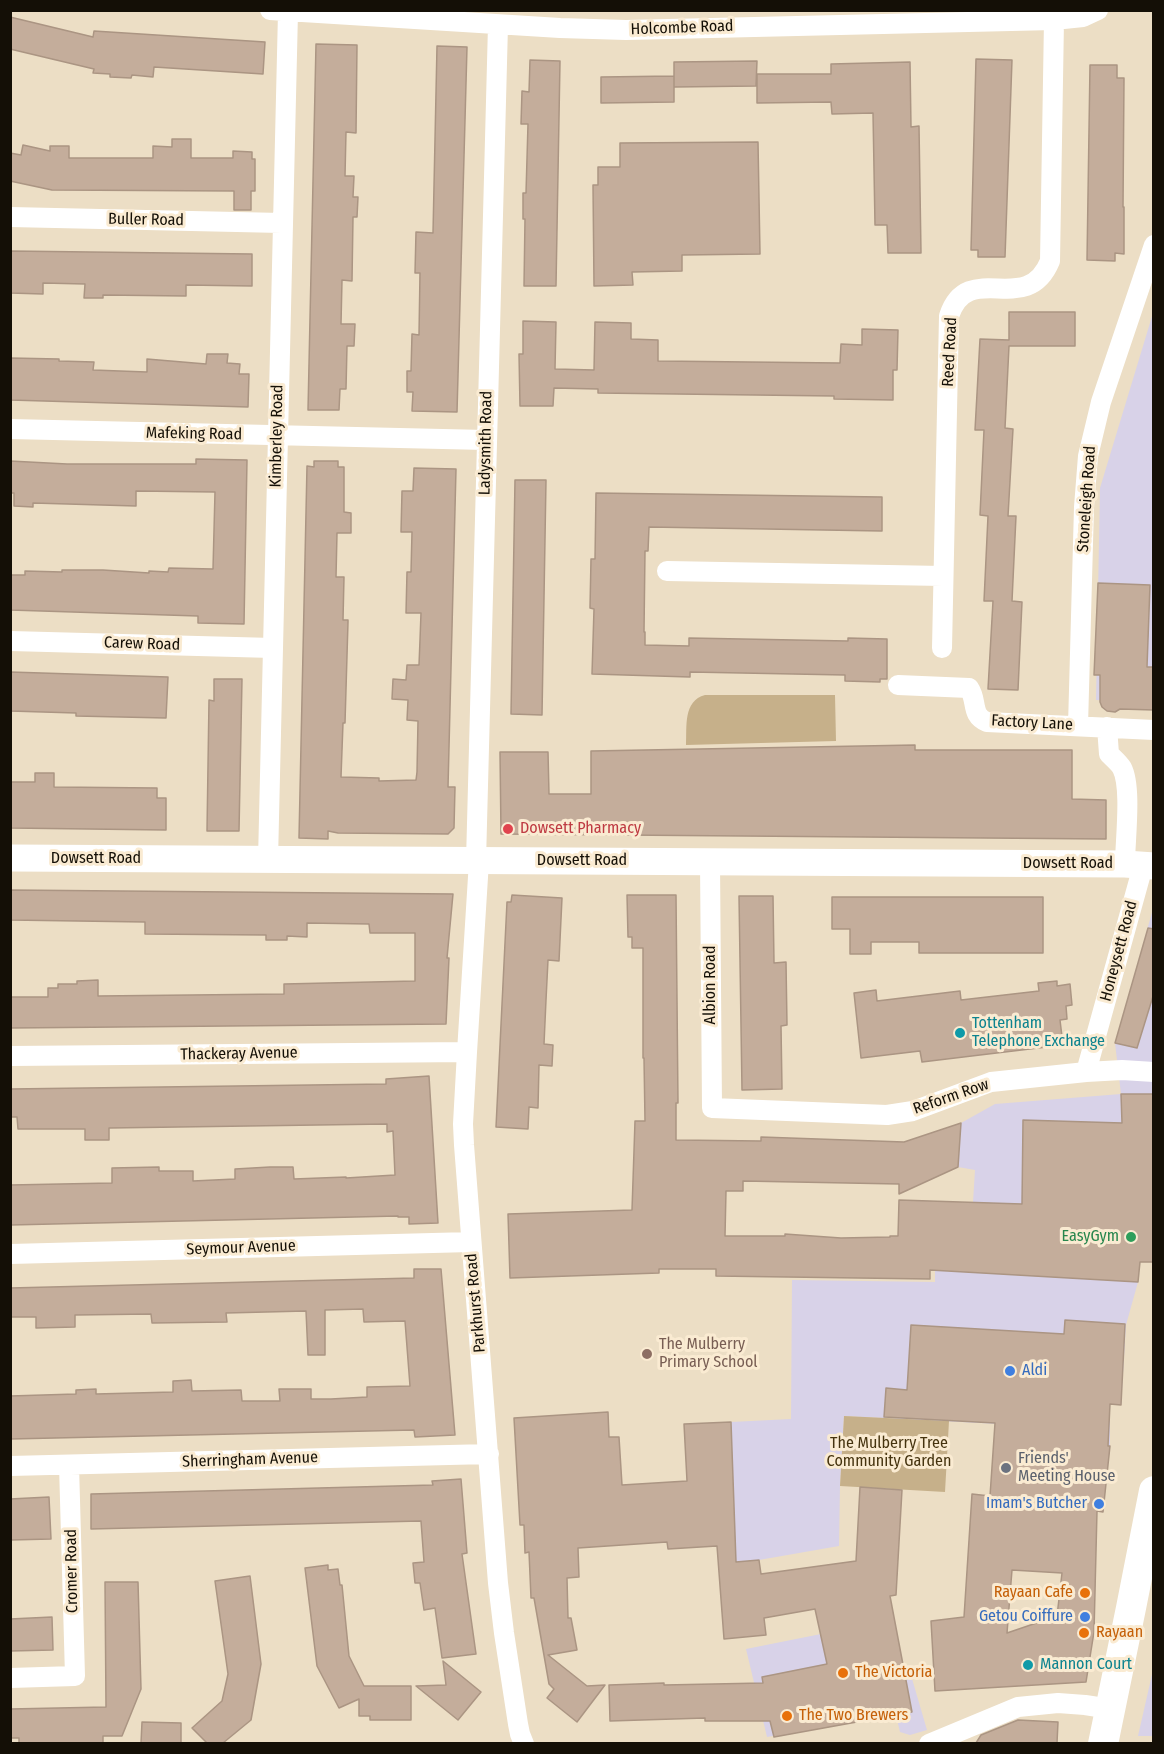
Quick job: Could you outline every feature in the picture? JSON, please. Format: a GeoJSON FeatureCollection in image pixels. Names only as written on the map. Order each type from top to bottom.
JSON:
{"type":"FeatureCollection","features":[{"type":"Feature","properties":{"kind":"main road"},"geometry":{"type":"LineString","coordinates":[[1103,1743],[1154,1491]]}},
{"type":"Feature","properties":{"kind":"street","name":"Holcombe Road"},"geometry":{"type":"LineString","coordinates":[[279,11],[615,30],[670,19],[1054,20],[1083,17],[1096,12]]}},
{"type":"Feature","properties":{"kind":"street","name":"Kimberley Road"},"geometry":{"type":"LineString","coordinates":[[268,860],[282,223],[279,11]]}},
{"type":"Feature","properties":{"kind":"street","name":"Reed Road"},"geometry":{"type":"LineString","coordinates":[[942,648],[949,316],[957,299],[966,292],[975,288],[1014,289],[1031,285],[1040,279],[1050,261],[1054,20]]}},
{"type":"Feature","properties":{"kind":"street","name":"Ladysmith Road"},"geometry":{"type":"LineString","coordinates":[[478,861],[486,440],[498,25]]}},
{"type":"Feature","properties":{"kind":"street","name":"Buller Road"},"geometry":{"type":"LineString","coordinates":[[10,218],[282,223]]}},
{"type":"Feature","properties":{"kind":"street","name":"Stoneleigh Road"},"geometry":{"type":"LineString","coordinates":[[1078,726],[1084,507],[1090,447],[1101,402],[1154,245]]}},
{"type":"Feature","properties":{"kind":"street","name":"Mafeking Road"},"geometry":{"type":"LineString","coordinates":[[10,429],[486,440]]}},
{"type":"Feature","properties":{"kind":"street"},"geometry":{"type":"LineString","coordinates":[[667,571],[943,576]]}},
{"type":"Feature","properties":{"kind":"street","name":"Carew Road"},"geometry":{"type":"LineString","coordinates":[[10,640],[273,648]]}},
{"type":"Feature","properties":{"kind":"street","name":"Factory Lane"},"geometry":{"type":"LineString","coordinates":[[898,685],[969,688],[972,691],[976,714],[987,722],[1154,730]]}},
{"type":"Feature","properties":{"kind":"street","name":"Honeysett Road"},"geometry":{"type":"LineString","coordinates":[[1086,1071],[1140,865],[1127,799],[1126,782],[1122,767],[1109,754],[1107,727]]}},
{"type":"Feature","properties":{"kind":"street","name":"Dowsett Road"},"geometry":{"type":"LineString","coordinates":[[10,858],[1140,865]]}},
{"type":"Feature","properties":{"kind":"street","name":"Parkhurst Road"},"geometry":{"type":"LineString","coordinates":[[478,861],[463,1124],[498,1583],[518,1724],[524,1743]]}},
{"type":"Feature","properties":{"kind":"street","name":"Albion Road"},"geometry":{"type":"LineString","coordinates":[[710,862],[712,1108]]}},
{"type":"Feature","properties":{"kind":"street","name":"Thackeray Avenue"},"geometry":{"type":"LineString","coordinates":[[10,1056],[467,1052]]}},
{"type":"Feature","properties":{"kind":"street","name":"Reform Row"},"geometry":{"type":"LineString","coordinates":[[712,1108],[901,1114],[991,1082],[1086,1071],[1154,1072]]}},
{"type":"Feature","properties":{"kind":"street","name":"Seymour Avenue"},"geometry":{"type":"LineString","coordinates":[[10,1254],[471,1242]]}},
{"type":"Feature","properties":{"kind":"street","name":"Sherringham Avenue"},"geometry":{"type":"LineString","coordinates":[[10,1466],[489,1454]]}},
{"type":"Feature","properties":{"kind":"street","name":"Cromer Road"},"geometry":{"type":"LineString","coordinates":[[10,1678],[75,1676],[69,1465]]}},
{"type":"Feature","properties":{"kind":"street"},"geometry":{"type":"LineString","coordinates":[[929,1743],[1018,1707],[1058,1703],[1111,1709]]}},
{"type":"Feature","properties":{"kind":"shaded area"},"geometry":{"type":"Polygon","coordinates":[[[1153,313],[1153,703],[1096,700],[1100,488],[1153,313]]]}},
{"type":"Feature","properties":{"kind":"shaded area"},"geometry":{"type":"Polygon","coordinates":[[[1153,909],[1153,1262],[1140,1262],[1138,1282],[1126,1325],[1121,1405],[1110,1404],[1110,1446],[1103,1512],[1071,1509],[1077,1428],[844,1416],[839,1546],[735,1562],[731,1422],[791,1419],[792,1280],[935,1282],[935,1271],[943,1270],[973,1202],[975,1170],[958,1167],[961,1123],[995,1104],[1121,1094],[1115,1043],[1153,909]]]}},
{"type":"Feature","properties":{"kind":"shaded area"},"geometry":{"type":"Polygon","coordinates":[[[895,1622],[903,1665],[908,1665],[927,1730],[910,1735],[900,1732],[896,1715],[767,1737],[746,1649],[895,1622]]]}},
{"type":"Feature","properties":{"kind":"shaded area"},"geometry":{"type":"Polygon","coordinates":[[[1153,1670],[1153,1736],[1138,1736],[1153,1670]]]}},
{"type":"Feature","properties":{"kind":"green space"},"geometry":{"type":"Polygon","coordinates":[[[705,695],[835,695],[836,741],[686,745],[690,708],[698,698],[705,695]]]}},
{"type":"Feature","properties":{"kind":"green space","name":"The Mulberry Tree Community Garden"},"geometry":{"type":"Polygon","coordinates":[[[844,1416],[949,1421],[945,1492],[840,1486],[844,1416]]]}},
{"type":"Feature","properties":{"kind":"building"},"geometry":{"type":"Polygon","coordinates":[[[10,17],[93,37],[94,31],[265,42],[263,74],[154,67],[153,77],[132,75],[131,78],[110,77],[110,74],[93,73],[94,69],[10,49],[10,17]]]}},
{"type":"Feature","properties":{"kind":"building"},"geometry":{"type":"Polygon","coordinates":[[[316,44],[357,45],[356,133],[346,132],[345,176],[354,176],[353,197],[358,197],[357,217],[353,217],[352,281],[342,280],[341,324],[355,324],[354,346],[347,346],[346,389],[340,389],[339,410],[308,410],[316,44]]]}},
{"type":"Feature","properties":{"kind":"building"},"geometry":{"type":"Polygon","coordinates":[[[437,46],[467,47],[457,412],[412,411],[413,392],[407,392],[407,371],[411,371],[412,334],[419,335],[420,273],[415,273],[416,232],[433,233],[437,46]]]}},
{"type":"Feature","properties":{"kind":"building"},"geometry":{"type":"Polygon","coordinates":[[[976,59],[1012,60],[1005,257],[978,257],[978,250],[971,250],[976,59]]]}},
{"type":"Feature","properties":{"kind":"building"},"geometry":{"type":"Polygon","coordinates":[[[530,60],[560,61],[556,286],[524,286],[523,193],[526,193],[528,124],[521,124],[522,91],[529,92],[530,60]]]}},
{"type":"Feature","properties":{"kind":"building"},"geometry":{"type":"Polygon","coordinates":[[[757,61],[756,86],[674,87],[674,62],[757,61]]]}},
{"type":"Feature","properties":{"kind":"building"},"geometry":{"type":"Polygon","coordinates":[[[910,62],[911,127],[919,126],[921,253],[888,253],[887,225],[875,225],[873,113],[832,114],[831,102],[757,103],[757,74],[831,74],[831,64],[910,62]]]}},
{"type":"Feature","properties":{"kind":"building"},"geometry":{"type":"Polygon","coordinates":[[[1090,65],[1117,65],[1117,78],[1124,78],[1124,254],[1115,253],[1115,261],[1087,260],[1090,65]]]}},
{"type":"Feature","properties":{"kind":"building"},"geometry":{"type":"Polygon","coordinates":[[[674,76],[674,102],[601,103],[601,77],[674,76]]]}},
{"type":"Feature","properties":{"kind":"building"},"geometry":{"type":"Polygon","coordinates":[[[172,139],[191,139],[191,158],[233,158],[233,151],[252,152],[252,159],[255,159],[255,191],[251,191],[251,210],[234,210],[234,191],[52,190],[10,181],[10,153],[21,155],[23,145],[50,151],[50,146],[69,146],[69,158],[153,158],[153,146],[172,147],[172,139]]]}},
{"type":"Feature","properties":{"kind":"building"},"geometry":{"type":"Polygon","coordinates":[[[758,142],[760,254],[682,255],[682,271],[632,272],[633,285],[594,286],[593,185],[598,185],[598,167],[620,167],[620,143],[758,142]]]}},
{"type":"Feature","properties":{"kind":"building"},"geometry":{"type":"Polygon","coordinates":[[[10,251],[252,254],[252,286],[186,285],[186,296],[103,295],[103,298],[84,298],[85,284],[43,283],[43,294],[10,293],[10,251]]]}},
{"type":"Feature","properties":{"kind":"building"},"geometry":{"type":"Polygon","coordinates":[[[1009,312],[1075,312],[1075,346],[1009,346],[1005,428],[1013,429],[1008,516],[1016,516],[1012,601],[1022,602],[1018,690],[988,689],[993,601],[984,601],[988,516],[980,515],[984,430],[975,430],[980,339],[1009,340],[1009,312]]]}},
{"type":"Feature","properties":{"kind":"building"},"geometry":{"type":"Polygon","coordinates":[[[523,321],[556,322],[555,369],[594,370],[595,322],[631,323],[631,339],[658,340],[658,361],[840,363],[841,344],[862,345],[862,329],[898,330],[897,370],[893,370],[893,400],[834,399],[834,396],[598,393],[598,389],[554,388],[553,406],[520,406],[519,354],[523,354],[523,321]]]}},
{"type":"Feature","properties":{"kind":"building"},"geometry":{"type":"Polygon","coordinates":[[[207,354],[228,354],[227,363],[240,364],[239,374],[249,374],[248,407],[10,400],[10,358],[94,362],[93,370],[147,372],[147,359],[206,364],[207,354]]]}},
{"type":"Feature","properties":{"kind":"building"},"geometry":{"type":"Polygon","coordinates":[[[196,459],[247,460],[244,624],[198,623],[198,616],[10,610],[11,575],[25,575],[25,571],[103,570],[149,573],[149,571],[168,572],[169,568],[213,569],[215,492],[136,491],[136,506],[33,503],[33,507],[14,506],[14,493],[10,493],[10,461],[67,464],[196,464],[196,459]]]}},
{"type":"Feature","properties":{"kind":"building"},"geometry":{"type":"Polygon","coordinates":[[[314,461],[338,461],[338,467],[344,467],[344,512],[351,513],[351,533],[337,533],[336,577],[344,577],[343,620],[348,620],[341,777],[379,778],[379,781],[416,780],[417,772],[418,721],[407,720],[408,700],[392,699],[393,679],[406,680],[407,665],[419,665],[421,613],[406,613],[407,572],[411,572],[412,532],[401,532],[402,491],[413,491],[414,468],[456,469],[448,787],[455,787],[454,828],[448,834],[328,831],[328,839],[299,838],[307,466],[314,467],[314,461]]]}},
{"type":"Feature","properties":{"kind":"building"},"geometry":{"type":"Polygon","coordinates":[[[515,480],[546,480],[542,715],[511,714],[515,480]]]}},
{"type":"Feature","properties":{"kind":"building"},"geometry":{"type":"Polygon","coordinates":[[[596,493],[882,497],[882,531],[649,527],[648,551],[645,551],[644,632],[645,645],[689,646],[689,638],[848,641],[848,638],[887,639],[887,679],[880,679],[880,682],[845,681],[845,675],[690,672],[690,677],[592,674],[594,609],[590,608],[591,559],[595,559],[596,493]]]}},
{"type":"Feature","properties":{"kind":"building"},"geometry":{"type":"Polygon","coordinates":[[[1098,583],[1150,585],[1147,667],[1154,667],[1154,710],[1120,709],[1115,712],[1107,711],[1102,707],[1100,675],[1094,675],[1098,583]]]}},
{"type":"Feature","properties":{"kind":"building"},"geometry":{"type":"Polygon","coordinates":[[[10,672],[168,677],[166,718],[76,716],[76,713],[10,711],[10,672]]]}},
{"type":"Feature","properties":{"kind":"building"},"geometry":{"type":"Polygon","coordinates":[[[214,679],[242,679],[239,831],[207,831],[209,700],[214,701],[214,679]]]}},
{"type":"Feature","properties":{"kind":"building"},"geometry":{"type":"Polygon","coordinates":[[[915,745],[915,750],[1072,750],[1072,799],[1106,800],[1106,839],[501,834],[500,752],[548,752],[549,794],[591,794],[591,751],[915,745]]]}},
{"type":"Feature","properties":{"kind":"building"},"geometry":{"type":"Polygon","coordinates":[[[35,773],[54,773],[54,787],[157,788],[157,798],[166,798],[166,830],[10,828],[10,782],[35,782],[35,773]]]}},
{"type":"Feature","properties":{"kind":"building"},"geometry":{"type":"Polygon","coordinates":[[[10,890],[453,894],[447,958],[449,958],[446,1024],[10,1028],[10,997],[48,997],[48,988],[58,988],[58,984],[77,984],[77,981],[98,980],[98,996],[284,994],[284,984],[415,981],[415,933],[370,933],[369,924],[307,923],[307,937],[287,936],[287,940],[266,940],[266,935],[145,934],[145,922],[10,920],[10,890]]]}},
{"type":"Feature","properties":{"kind":"building"},"geometry":{"type":"Polygon","coordinates":[[[512,895],[562,898],[559,961],[548,960],[544,1044],[553,1045],[552,1066],[539,1065],[538,1108],[529,1107],[528,1129],[496,1127],[507,902],[511,902],[512,895]]]}},
{"type":"Feature","properties":{"kind":"building"},"geometry":{"type":"Polygon","coordinates":[[[627,895],[676,895],[678,1103],[676,1103],[676,1140],[761,1141],[761,1137],[904,1142],[961,1123],[958,1167],[899,1194],[899,1184],[743,1181],[743,1191],[726,1191],[725,1236],[785,1236],[785,1234],[841,1238],[890,1237],[898,1236],[899,1200],[1022,1204],[1023,1120],[1122,1123],[1121,1094],[1154,1094],[1154,1262],[1140,1262],[1138,1282],[930,1270],[930,1279],[716,1276],[716,1269],[659,1269],[659,1273],[510,1278],[508,1214],[632,1210],[635,1121],[645,1121],[643,948],[632,948],[632,937],[628,937],[627,895]]]}},
{"type":"Feature","properties":{"kind":"building"},"geometry":{"type":"Polygon","coordinates":[[[739,896],[773,896],[774,963],[786,962],[787,1025],[781,1026],[782,1089],[742,1090],[739,896]]]}},
{"type":"Feature","properties":{"kind":"building"},"geometry":{"type":"Polygon","coordinates":[[[832,897],[1043,897],[1043,953],[919,953],[919,942],[871,942],[871,954],[850,954],[850,929],[832,929],[832,897]]]}},
{"type":"Feature","properties":{"kind":"building"},"geometry":{"type":"Polygon","coordinates":[[[1148,928],[1154,929],[1154,993],[1137,1048],[1115,1043],[1148,928]]]}},
{"type":"Feature","properties":{"kind":"building","name":"Tottenham Telephone Exchange"},"geometry":{"type":"Polygon","coordinates":[[[1057,981],[1057,986],[1070,984],[1072,1005],[1066,1006],[1067,1019],[1060,1020],[1063,1045],[922,1062],[920,1051],[861,1058],[854,993],[876,990],[877,1001],[960,991],[961,1000],[1039,991],[1038,983],[1057,981]]]}},
{"type":"Feature","properties":{"kind":"building"},"geometry":{"type":"Polygon","coordinates":[[[429,1076],[438,1223],[409,1224],[409,1217],[398,1216],[10,1225],[10,1185],[112,1183],[112,1168],[159,1167],[159,1171],[193,1171],[193,1181],[235,1179],[235,1169],[270,1167],[293,1167],[294,1179],[395,1175],[393,1131],[387,1132],[387,1124],[109,1128],[109,1140],[85,1140],[85,1129],[18,1129],[17,1117],[10,1117],[10,1089],[386,1084],[386,1079],[429,1076]]]}},
{"type":"Feature","properties":{"kind":"building"},"geometry":{"type":"Polygon","coordinates":[[[414,1269],[441,1269],[455,1435],[415,1437],[414,1430],[10,1439],[10,1396],[76,1394],[76,1390],[96,1389],[96,1394],[173,1392],[173,1381],[191,1380],[192,1391],[241,1390],[242,1401],[280,1401],[279,1389],[311,1389],[311,1399],[331,1399],[367,1397],[367,1387],[410,1386],[405,1321],[364,1322],[363,1309],[325,1310],[325,1355],[308,1355],[306,1311],[226,1313],[227,1322],[152,1323],[151,1314],[75,1315],[75,1327],[36,1328],[36,1317],[10,1317],[10,1288],[414,1278],[414,1269]]]}},
{"type":"Feature","properties":{"kind":"building"},"geometry":{"type":"Polygon","coordinates":[[[1065,1320],[1125,1324],[1121,1405],[1110,1404],[1108,1446],[1110,1446],[1103,1512],[1097,1511],[1094,1632],[1086,1682],[935,1691],[931,1621],[964,1617],[972,1494],[990,1496],[995,1423],[884,1417],[886,1388],[907,1390],[911,1325],[1064,1334],[1065,1320]],[[1012,1570],[1007,1633],[1057,1616],[1062,1573],[1012,1570]]]}},
{"type":"Feature","properties":{"kind":"building"},"geometry":{"type":"Polygon","coordinates":[[[608,1412],[609,1437],[619,1437],[622,1485],[687,1481],[684,1424],[731,1422],[736,1562],[759,1560],[761,1574],[856,1561],[860,1487],[902,1490],[896,1595],[890,1596],[912,1712],[774,1737],[770,1721],[705,1721],[705,1718],[610,1721],[609,1685],[763,1683],[762,1677],[827,1664],[815,1609],[764,1618],[766,1635],[724,1639],[717,1546],[668,1549],[667,1542],[578,1548],[579,1577],[567,1578],[568,1618],[571,1618],[577,1650],[548,1655],[587,1686],[605,1685],[577,1722],[547,1698],[554,1689],[549,1684],[534,1598],[531,1598],[529,1552],[525,1553],[524,1525],[520,1525],[514,1418],[608,1412]]]}},
{"type":"Feature","properties":{"kind":"building"},"geometry":{"type":"Polygon","coordinates":[[[461,1479],[467,1553],[462,1554],[476,1654],[442,1658],[435,1608],[424,1610],[420,1583],[415,1583],[413,1563],[424,1562],[421,1521],[91,1529],[91,1494],[433,1485],[432,1481],[461,1479]]]}},
{"type":"Feature","properties":{"kind":"building"},"geometry":{"type":"Polygon","coordinates":[[[49,1497],[51,1539],[10,1540],[10,1499],[49,1497]]]}},
{"type":"Feature","properties":{"kind":"building"},"geometry":{"type":"Polygon","coordinates":[[[328,1565],[328,1570],[338,1569],[340,1585],[342,1585],[349,1656],[364,1686],[411,1686],[411,1720],[370,1720],[370,1716],[359,1716],[359,1699],[339,1708],[317,1666],[305,1568],[328,1565]]]}},
{"type":"Feature","properties":{"kind":"building"},"geometry":{"type":"Polygon","coordinates":[[[250,1576],[261,1664],[251,1720],[223,1743],[207,1743],[192,1728],[222,1701],[228,1674],[215,1581],[250,1576]]]}},
{"type":"Feature","properties":{"kind":"building"},"geometry":{"type":"Polygon","coordinates":[[[105,1582],[138,1582],[141,1689],[122,1736],[103,1736],[103,1743],[19,1743],[19,1738],[10,1738],[10,1709],[106,1707],[105,1582]]]}},
{"type":"Feature","properties":{"kind":"building"},"geometry":{"type":"Polygon","coordinates":[[[52,1617],[53,1650],[10,1651],[10,1619],[52,1617]]]}},
{"type":"Feature","properties":{"kind":"building"},"geometry":{"type":"Polygon","coordinates":[[[443,1661],[481,1692],[458,1720],[416,1686],[446,1685],[443,1661]]]}},
{"type":"Feature","properties":{"kind":"building"},"geometry":{"type":"Polygon","coordinates":[[[1018,1720],[1058,1722],[1057,1743],[976,1743],[981,1735],[1018,1720]]]}},
{"type":"Feature","properties":{"kind":"building"},"geometry":{"type":"Polygon","coordinates":[[[142,1722],[181,1723],[181,1743],[141,1743],[142,1722]]]}},
{"type":"Feature","properties":{"kind":"place","name":"Dowsett Pharmacy"},"geometry":{"type":"Point","coordinates":[508,829]}},
{"type":"Feature","properties":{"kind":"place","name":"Tottenham Telephone Exchange"},"geometry":{"type":"Point","coordinates":[960,1033]}},
{"type":"Feature","properties":{"kind":"place","name":"EasyGym"},"geometry":{"type":"Point","coordinates":[1131,1237]}},
{"type":"Feature","properties":{"kind":"place","name":"The Mulberry Primary School"},"geometry":{"type":"Point","coordinates":[647,1354]}},
{"type":"Feature","properties":{"kind":"place","name":"Aldi"},"geometry":{"type":"Point","coordinates":[1010,1371]}},
{"type":"Feature","properties":{"kind":"place","name":"Friends' Meeting House"},"geometry":{"type":"Point","coordinates":[1006,1468]}},
{"type":"Feature","properties":{"kind":"place","name":"Imam's Butcher"},"geometry":{"type":"Point","coordinates":[1099,1504]}},
{"type":"Feature","properties":{"kind":"place","name":"Rayaan Cafe"},"geometry":{"type":"Point","coordinates":[1085,1593]}},
{"type":"Feature","properties":{"kind":"place","name":"Getou Coiffure"},"geometry":{"type":"Point","coordinates":[1085,1617]}},
{"type":"Feature","properties":{"kind":"place","name":"Rayaan"},"geometry":{"type":"Point","coordinates":[1084,1633]}},
{"type":"Feature","properties":{"kind":"place","name":"Mannon Court"},"geometry":{"type":"Point","coordinates":[1028,1665]}},
{"type":"Feature","properties":{"kind":"place","name":"The Victoria"},"geometry":{"type":"Point","coordinates":[843,1673]}},
{"type":"Feature","properties":{"kind":"place","name":"The Two Brewers"},"geometry":{"type":"Point","coordinates":[787,1716]}}]}
